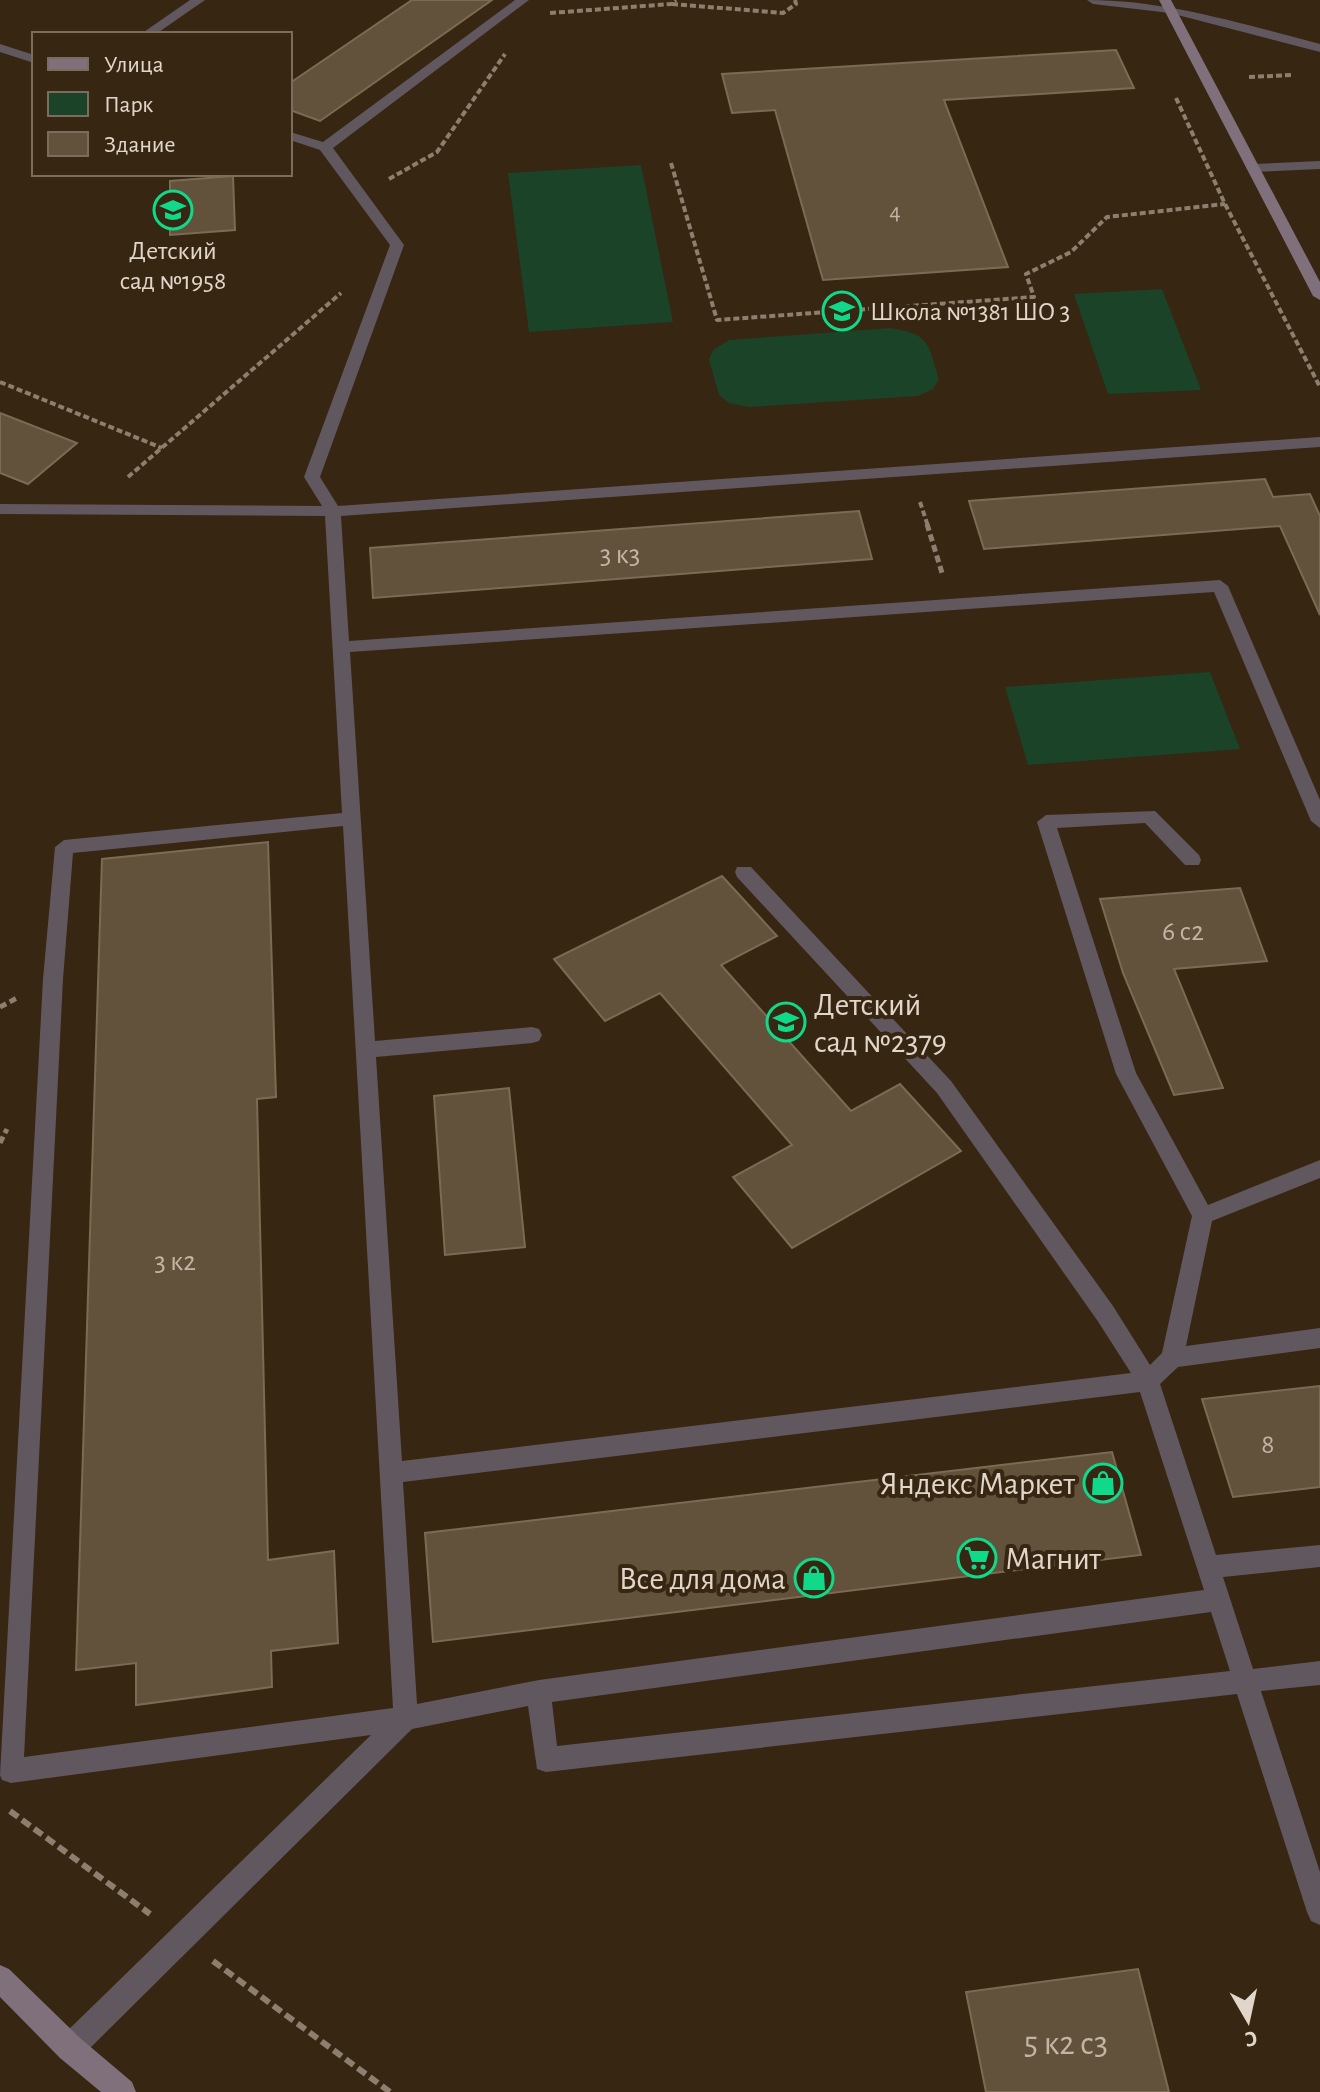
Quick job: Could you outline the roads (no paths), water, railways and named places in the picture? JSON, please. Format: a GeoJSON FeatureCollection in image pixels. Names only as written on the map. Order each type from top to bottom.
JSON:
{"type":"FeatureCollection","features":[{"type":"Feature","properties":{"kind":"street"},"geometry":{"type":"LineString","coordinates":[[1167,5],[1320,296]]}},
{"type":"Feature","properties":{"kind":"street"},"geometry":{"type":"LineString","coordinates":[[0,1978],[70,2048],[122,2092]]}},
{"type":"Feature","properties":{"kind":"lane"},"geometry":{"type":"LineString","coordinates":[[150,32],[199,0]]}},
{"type":"Feature","properties":{"kind":"lane"},"geometry":{"type":"LineString","coordinates":[[325,147],[523,0]]}},
{"type":"Feature","properties":{"kind":"lane"},"geometry":{"type":"LineString","coordinates":[[1093,0],[1167,5],[1320,48]]}},
{"type":"Feature","properties":{"kind":"lane"},"geometry":{"type":"LineString","coordinates":[[0,48],[32,58]]}},
{"type":"Feature","properties":{"kind":"lane"},"geometry":{"type":"LineString","coordinates":[[70,2048],[406,1718],[333,511],[312,477],[397,245],[325,147],[292,137]]}},
{"type":"Feature","properties":{"kind":"lane"},"geometry":{"type":"LineString","coordinates":[[1253,168],[1320,165]]}},
{"type":"Feature","properties":{"kind":"lane"},"geometry":{"type":"LineString","coordinates":[[0,509],[333,511],[1320,442]]}},
{"type":"Feature","properties":{"kind":"lane"},"geometry":{"type":"LineString","coordinates":[[340,647],[1220,586],[1320,821]]}},
{"type":"Feature","properties":{"kind":"lane"},"geometry":{"type":"LineString","coordinates":[[393,1473],[1148,1381],[1172,1358],[1203,1216],[1126,1074],[1046,822],[1149,816],[1192,860]]}},
{"type":"Feature","properties":{"kind":"lane"},"geometry":{"type":"LineString","coordinates":[[351,819],[64,847],[6,1721],[11,1771],[406,1718],[539,1692],[1220,1599]]}},
{"type":"Feature","properties":{"kind":"lane"},"geometry":{"type":"LineString","coordinates":[[744,872],[944,1087],[1105,1313],[1148,1381],[1320,1912]]}},
{"type":"Feature","properties":{"kind":"lane"},"geometry":{"type":"LineString","coordinates":[[366,1050],[532,1035]]}},
{"type":"Feature","properties":{"kind":"lane"},"geometry":{"type":"LineString","coordinates":[[1203,1216],[1320,1169]]}},
{"type":"Feature","properties":{"kind":"lane"},"geometry":{"type":"LineString","coordinates":[[1172,1358],[1320,1338]]}},
{"type":"Feature","properties":{"kind":"lane"},"geometry":{"type":"LineString","coordinates":[[1208,1567],[1320,1556]]}},
{"type":"Feature","properties":{"kind":"lane"},"geometry":{"type":"LineString","coordinates":[[539,1692],[546,1760],[1244,1679],[1320,1673]]}},
{"type":"Feature","properties":{"kind":"place","name":"Детский сад №1958"},"geometry":{"type":"Point","coordinates":[173,210]}},
{"type":"Feature","properties":{"kind":"place","name":"Школа №1381 ШО 3"},"geometry":{"type":"Point","coordinates":[842,311]}},
{"type":"Feature","properties":{"kind":"place","name":"Детский сад №2379"},"geometry":{"type":"Point","coordinates":[786,1022]}},
{"type":"Feature","properties":{"kind":"place","name":"Яндекс Маркет"},"geometry":{"type":"Point","coordinates":[1103,1483]}},
{"type":"Feature","properties":{"kind":"place","name":"Магнит"},"geometry":{"type":"Point","coordinates":[977,1558]}},
{"type":"Feature","properties":{"kind":"place","name":"Все для дома"},"geometry":{"type":"Point","coordinates":[814,1578]}}]}
